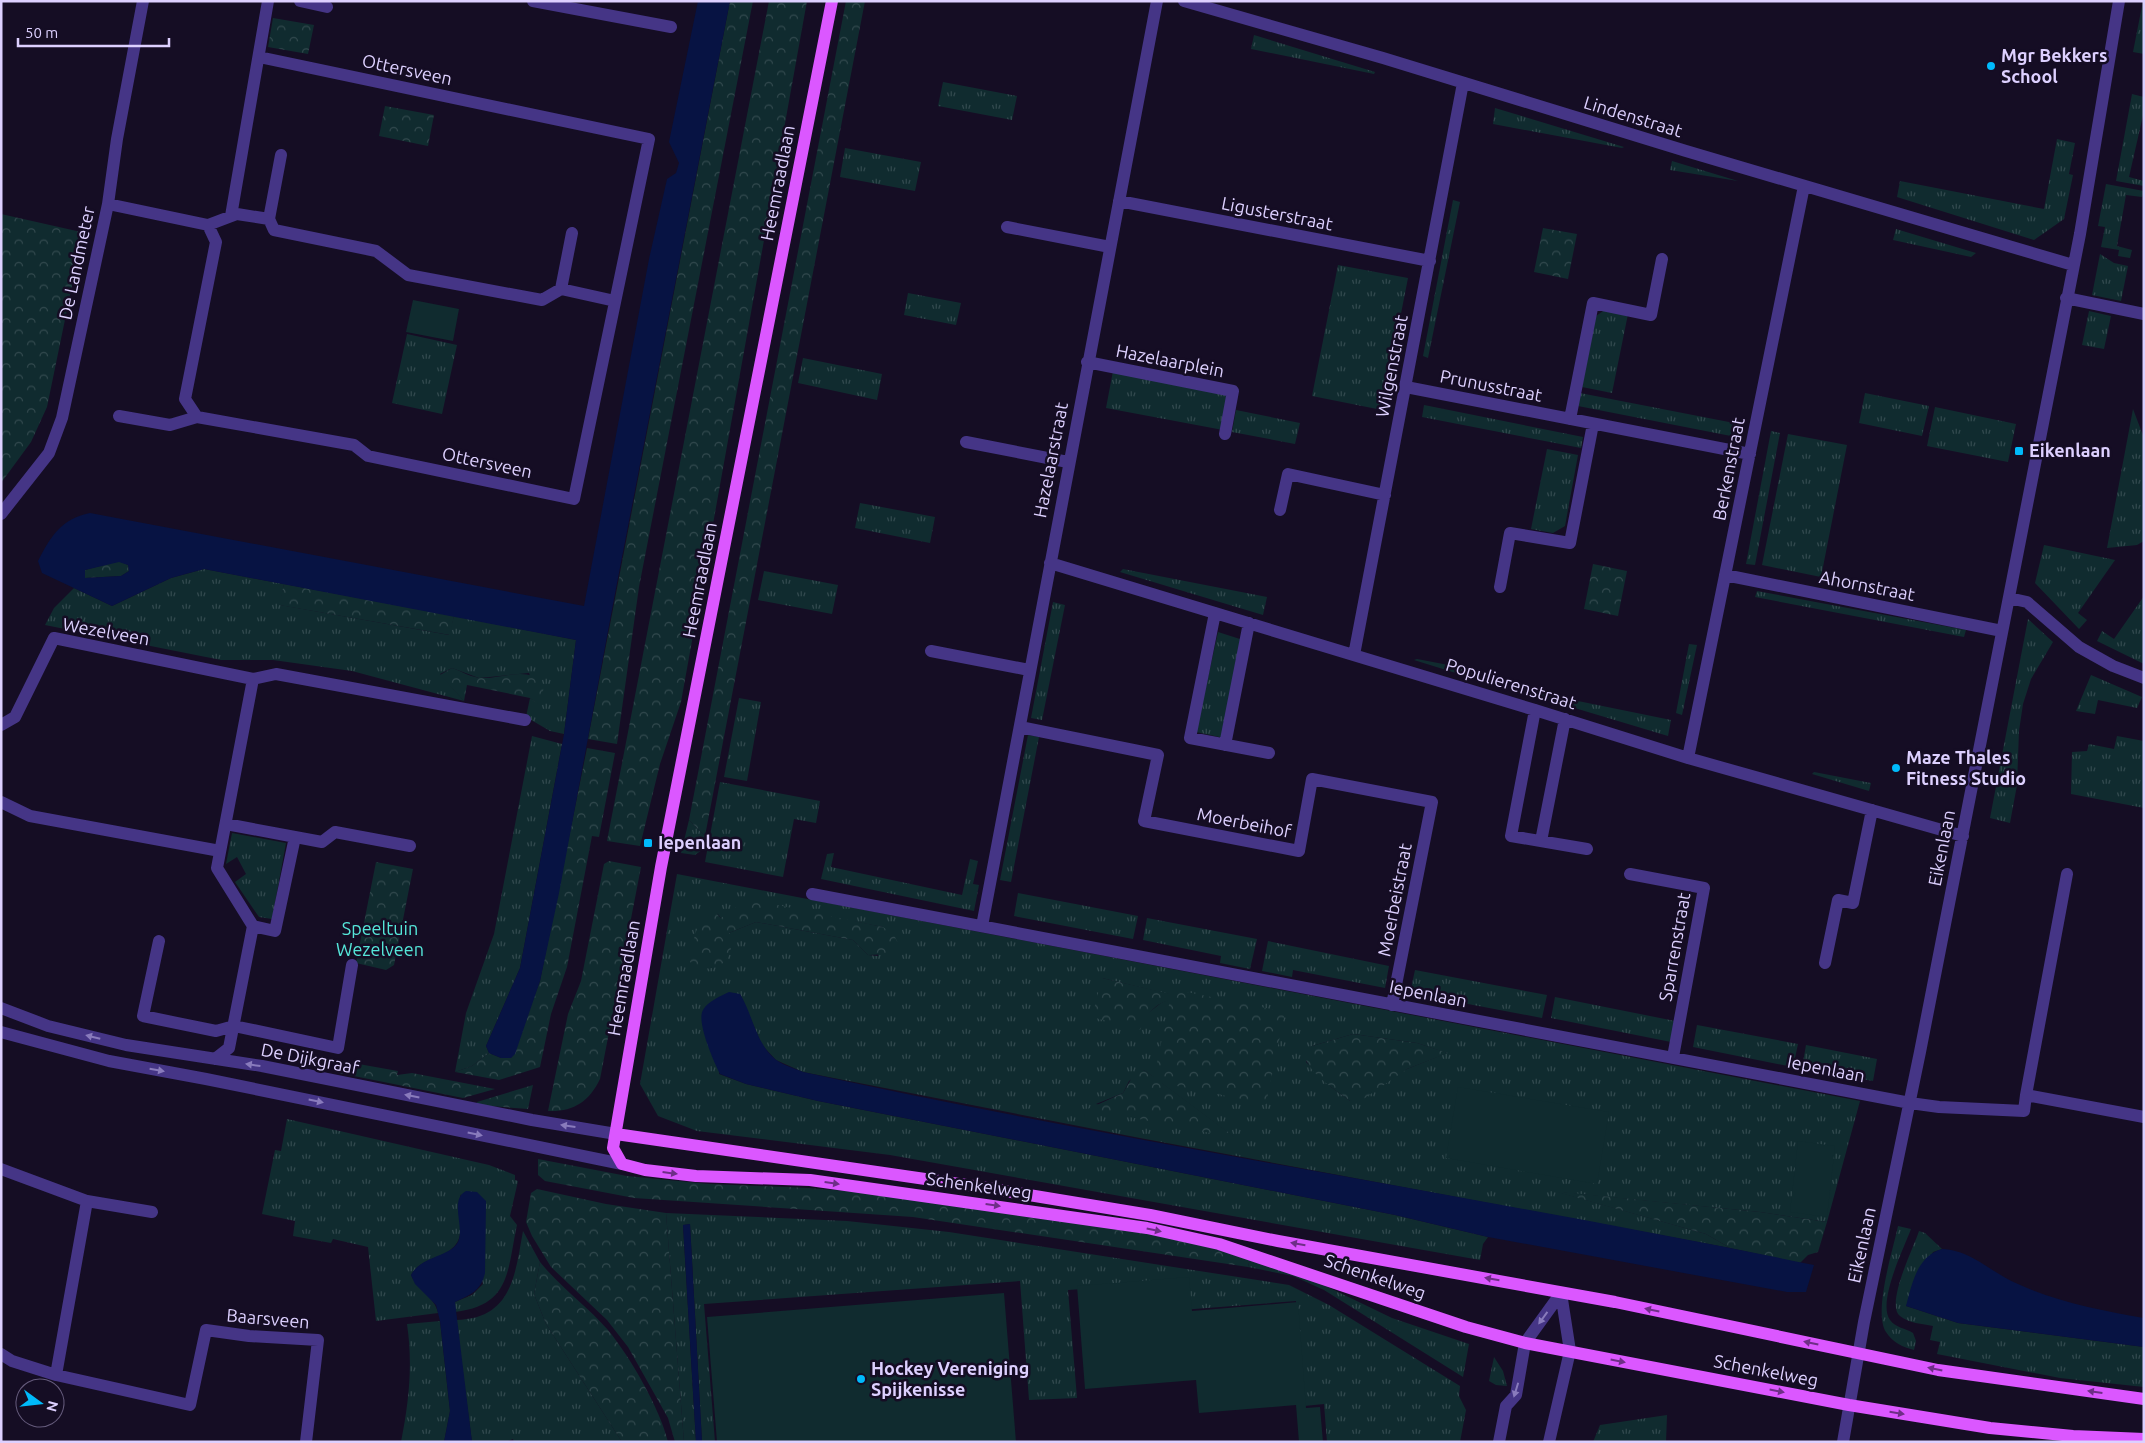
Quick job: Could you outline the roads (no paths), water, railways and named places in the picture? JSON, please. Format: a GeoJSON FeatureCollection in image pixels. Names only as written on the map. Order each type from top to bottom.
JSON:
{"type":"FeatureCollection","features":[{"type":"Feature","properties":{"kind":"main road","name":"Heemraadlaan"},"geometry":{"type":"LineString","coordinates":[[613,1148],[661,867],[832,1]]}},
{"type":"Feature","properties":{"kind":"main road","name":"Schenkelweg"},"geometry":{"type":"LineString","coordinates":[[616,1134],[987,1188],[1150,1215],[1615,1302],[1938,1370],[2144,1399]]}},
{"type":"Feature","properties":{"kind":"main road"},"geometry":{"type":"LineString","coordinates":[[613,1148],[622,1164]]}},
{"type":"Feature","properties":{"kind":"main road","name":"Schenkelweg"},"geometry":{"type":"LineString","coordinates":[[622,1164],[645,1170],[696,1176],[810,1180],[1147,1228],[1219,1244],[1466,1327],[1525,1343],[1848,1405],[1990,1428],[2073,1436],[2144,1439]]}},
{"type":"Feature","properties":{"kind":"street","name":"De Landmeter"},"geometry":{"type":"LineString","coordinates":[[1,514],[49,453],[62,418],[108,204],[117,139],[143,1]]}},
{"type":"Feature","properties":{"kind":"street"},"geometry":{"type":"LineString","coordinates":[[231,216],[260,57],[268,1]]}},
{"type":"Feature","properties":{"kind":"street"},"geometry":{"type":"LineString","coordinates":[[300,1],[326,6]]}},
{"type":"Feature","properties":{"kind":"street"},"geometry":{"type":"LineString","coordinates":[[533,1],[671,27]]}},
{"type":"Feature","properties":{"kind":"street","name":"Hazelaarstraat"},"geometry":{"type":"LineString","coordinates":[[982,926],[1068,462],[1157,1]]}},
{"type":"Feature","properties":{"kind":"street","name":"Lindenstraat"},"geometry":{"type":"LineString","coordinates":[[1184,1],[1463,82],[1804,186],[2073,265]]}},
{"type":"Feature","properties":{"kind":"street","name":"Eikenlaan"},"geometry":{"type":"LineString","coordinates":[[1843,1442],[1858,1352],[1963,836],[2073,265],[2119,1]]}},
{"type":"Feature","properties":{"kind":"street","name":"Ottersveen"},"geometry":{"type":"LineString","coordinates":[[119,416],[170,424],[197,417],[354,446],[368,456],[574,499],[649,139],[260,57]]}},
{"type":"Feature","properties":{"kind":"street","name":"Wilgenstraat"},"geometry":{"type":"LineString","coordinates":[[1354,655],[1386,495],[1463,82]]}},
{"type":"Feature","properties":{"kind":"street"},"geometry":{"type":"LineString","coordinates":[[281,155],[269,219],[274,230],[376,251],[408,276],[542,300],[561,289],[615,301]]}},
{"type":"Feature","properties":{"kind":"street","name":"Berkenstraat"},"geometry":{"type":"LineString","coordinates":[[1688,758],[1804,186]]}},
{"type":"Feature","properties":{"kind":"street","name":"Ligusterstraat"},"geometry":{"type":"LineString","coordinates":[[1119,201],[1430,262]]}},
{"type":"Feature","properties":{"kind":"street"},"geometry":{"type":"LineString","coordinates":[[108,204],[208,225],[237,214],[269,219]]}},
{"type":"Feature","properties":{"kind":"street"},"geometry":{"type":"LineString","coordinates":[[197,417],[185,400],[216,242],[208,225]]}},
{"type":"Feature","properties":{"kind":"street"},"geometry":{"type":"LineString","coordinates":[[1007,227],[1110,247]]}},
{"type":"Feature","properties":{"kind":"street"},"geometry":{"type":"LineString","coordinates":[[561,289],[572,233]]}},
{"type":"Feature","properties":{"kind":"street"},"geometry":{"type":"LineString","coordinates":[[1570,419],[1593,303],[1650,315],[1662,259]]}},
{"type":"Feature","properties":{"kind":"street"},"geometry":{"type":"LineString","coordinates":[[2066,298],[2144,314]]}},
{"type":"Feature","properties":{"kind":"street","name":"Hazelaarplein"},"geometry":{"type":"LineString","coordinates":[[1087,362],[1233,391],[1225,434]]}},
{"type":"Feature","properties":{"kind":"street","name":"Prunusstraat"},"geometry":{"type":"LineString","coordinates":[[1406,387],[1750,454]]}},
{"type":"Feature","properties":{"kind":"street"},"geometry":{"type":"LineString","coordinates":[[1500,587],[1510,532],[1570,544],[1593,424]]}},
{"type":"Feature","properties":{"kind":"street"},"geometry":{"type":"LineString","coordinates":[[966,442],[1068,462]]}},
{"type":"Feature","properties":{"kind":"street"},"geometry":{"type":"LineString","coordinates":[[1280,510],[1288,474],[1386,495]]}},
{"type":"Feature","properties":{"kind":"street","name":"Populierenstraat"},"geometry":{"type":"LineString","coordinates":[[1050,563],[1688,758],[1963,836]]}},
{"type":"Feature","properties":{"kind":"street","name":"Ahornstraat"},"geometry":{"type":"LineString","coordinates":[[1725,575],[2002,631]]}},
{"type":"Feature","properties":{"kind":"street"},"geometry":{"type":"LineString","coordinates":[[2009,598],[2027,602],[2079,646],[2113,666],[2144,678]]}},
{"type":"Feature","properties":{"kind":"street"},"geometry":{"type":"LineString","coordinates":[[1215,613],[1190,738],[1269,753]]}},
{"type":"Feature","properties":{"kind":"street"},"geometry":{"type":"LineString","coordinates":[[1225,744],[1248,624]]}},
{"type":"Feature","properties":{"kind":"street","name":"Wezelveen"},"geometry":{"type":"LineString","coordinates":[[1,725],[15,717],[54,638],[253,679],[276,674],[525,720]]}},
{"type":"Feature","properties":{"kind":"street"},"geometry":{"type":"LineString","coordinates":[[930,651],[1029,670]]}},
{"type":"Feature","properties":{"kind":"street"},"geometry":{"type":"LineString","coordinates":[[214,1060],[229,1048],[253,926],[217,868],[253,679]]}},
{"type":"Feature","properties":{"kind":"street"},"geometry":{"type":"LineString","coordinates":[[1535,710],[1511,836],[1587,849]]}},
{"type":"Feature","properties":{"kind":"street"},"geometry":{"type":"LineString","coordinates":[[1541,841],[1565,719]]}},
{"type":"Feature","properties":{"kind":"street","name":"Moerbeihof"},"geometry":{"type":"LineString","coordinates":[[1020,727],[1158,755],[1144,821],[1299,851],[1312,779],[1432,802]]}},
{"type":"Feature","properties":{"kind":"street"},"geometry":{"type":"LineString","coordinates":[[1,802],[30,816],[220,851]]}},
{"type":"Feature","properties":{"kind":"street","name":"Moerbeistraat"},"geometry":{"type":"LineString","coordinates":[[1392,1005],[1432,802]]}},
{"type":"Feature","properties":{"kind":"street"},"geometry":{"type":"LineString","coordinates":[[1825,963],[1838,900],[1853,902],[1872,810]]}},
{"type":"Feature","properties":{"kind":"street"},"geometry":{"type":"LineString","coordinates":[[226,824],[322,842],[335,832],[410,846]]}},
{"type":"Feature","properties":{"kind":"street"},"geometry":{"type":"LineString","coordinates":[[253,926],[275,932],[295,837]]}},
{"type":"Feature","properties":{"kind":"street","name":"Sparrenstraat"},"geometry":{"type":"LineString","coordinates":[[1630,874],[1704,888],[1673,1057]]}},
{"type":"Feature","properties":{"kind":"street","name":"Iepenlaan"},"geometry":{"type":"LineString","coordinates":[[812,894],[1910,1103],[1938,1107],[2024,1111],[2067,874]]}},
{"type":"Feature","properties":{"kind":"street"},"geometry":{"type":"LineString","coordinates":[[159,941],[143,1016],[216,1031],[234,1026],[338,1048],[352,964]]}},
{"type":"Feature","properties":{"kind":"street","name":"De Dijkgraaf"},"geometry":{"type":"LineString","coordinates":[[1,1008],[48,1026],[118,1043],[214,1060],[262,1066],[532,1120],[616,1134]]}},
{"type":"Feature","properties":{"kind":"street"},"geometry":{"type":"LineString","coordinates":[[1,1032],[109,1061],[594,1157],[613,1148]]}},
{"type":"Feature","properties":{"kind":"street"},"geometry":{"type":"LineString","coordinates":[[2026,1095],[2144,1117]]}},
{"type":"Feature","properties":{"kind":"street","name":"Schenkelweg"},"geometry":{"type":"LineString","coordinates":[[594,1157],[622,1164]]}},
{"type":"Feature","properties":{"kind":"street"},"geometry":{"type":"LineString","coordinates":[[1,1169],[87,1201],[152,1212]]}},
{"type":"Feature","properties":{"kind":"street"},"geometry":{"type":"LineString","coordinates":[[56,1375],[87,1201]]}},
{"type":"Feature","properties":{"kind":"street"},"geometry":{"type":"LineString","coordinates":[[1499,1442],[1506,1406],[1516,1395],[1525,1343],[1561,1293]]}},
{"type":"Feature","properties":{"kind":"street"},"geometry":{"type":"LineString","coordinates":[[1549,1442],[1570,1351],[1561,1293]]}},
{"type":"Feature","properties":{"kind":"street","name":"Baarsveen"},"geometry":{"type":"LineString","coordinates":[[1,1354],[12,1361],[56,1375],[190,1405],[206,1330],[249,1336],[318,1340],[306,1442]]}},
{"type":"Feature","properties":{"kind":"place","name":"Mgr Bekkers School"},"geometry":{"type":"Point","coordinates":[1991,66]}},
{"type":"Feature","properties":{"kind":"place","name":"Eikenlaan"},"geometry":{"type":"Point","coordinates":[2019,451]}},
{"type":"Feature","properties":{"kind":"place","name":"Maze Thales Fitness Studio"},"geometry":{"type":"Point","coordinates":[1896,768]}},
{"type":"Feature","properties":{"kind":"place","name":"Iepenlaan"},"geometry":{"type":"Point","coordinates":[648,843]}},
{"type":"Feature","properties":{"kind":"place","name":"Hockey Vereniging Spijkenisse"},"geometry":{"type":"Point","coordinates":[861,1379]}},
{"type":"Feature","properties":{"kind":"park label","name":"Speeltuin Wezelveen"},"geometry":{"type":"Point","coordinates":[380,940]}}]}
